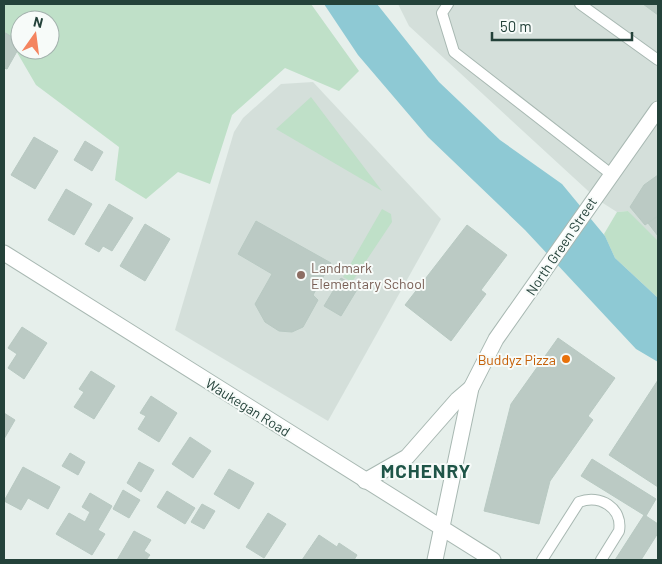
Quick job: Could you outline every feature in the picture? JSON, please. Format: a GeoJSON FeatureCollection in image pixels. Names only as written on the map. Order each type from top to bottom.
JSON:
{"type":"FeatureCollection","features":[{"type":"Feature","properties":{"kind":"street","name":"North Green Street"},"geometry":{"type":"LineString","coordinates":[[435,560],[471,388],[496,340],[658,109]]}},
{"type":"Feature","properties":{"kind":"street","name":"Waukegan Road"},"geometry":{"type":"LineString","coordinates":[[4,253],[493,560]]}},
{"type":"Feature","properties":{"kind":"street","name":"North Green Street"},"geometry":{"type":"LineString","coordinates":[[366,481],[407,457],[457,400],[471,388]]}},
{"type":"Feature","properties":{"kind":"lane"},"geometry":{"type":"LineString","coordinates":[[448,4],[442,13],[454,52],[611,174]]}},
{"type":"Feature","properties":{"kind":"lane"},"geometry":{"type":"LineString","coordinates":[[580,4],[658,60]]}},
{"type":"Feature","properties":{"kind":"lane"},"geometry":{"type":"LineString","coordinates":[[542,560],[579,502],[588,499],[600,500],[610,506],[618,516],[619,531],[601,560]]}},
{"type":"Feature","properties":{"kind":"shaded area"},"geometry":{"type":"Polygon","coordinates":[[[398,4],[658,4],[658,247],[628,211],[617,212],[598,200],[409,26],[398,4]]]}},
{"type":"Feature","properties":{"kind":"shaded area","name":"Landmark Elementary School"},"geometry":{"type":"Polygon","coordinates":[[[313,82],[441,219],[328,421],[175,330],[234,132],[243,118],[281,84],[313,82]]]}},
{"type":"Feature","properties":{"kind":"green space"},"geometry":{"type":"Polygon","coordinates":[[[4,4],[311,4],[359,71],[339,91],[285,68],[232,115],[210,184],[178,172],[146,199],[115,180],[119,147],[36,85],[21,60],[60,60],[60,10],[10,10],[10,40],[4,30],[4,4]]]}},
{"type":"Feature","properties":{"kind":"green space"},"geometry":{"type":"Polygon","coordinates":[[[311,97],[382,191],[276,129],[311,97]]]}},
{"type":"Feature","properties":{"kind":"green space"},"geometry":{"type":"Polygon","coordinates":[[[382,209],[391,214],[392,222],[352,282],[343,277],[382,209]]]}},
{"type":"Feature","properties":{"kind":"green space"},"geometry":{"type":"Polygon","coordinates":[[[628,211],[658,241],[658,298],[615,258],[604,234],[617,212],[628,211]]]}},
{"type":"Feature","properties":{"kind":"water"},"geometry":{"type":"Polygon","coordinates":[[[324,4],[377,4],[439,82],[500,140],[562,184],[605,236],[615,258],[658,298],[658,362],[636,349],[525,230],[428,137],[358,55],[324,4]]]}},
{"type":"Feature","properties":{"kind":"building"},"geometry":{"type":"Polygon","coordinates":[[[643,4],[658,4],[658,15],[643,4]]]}},
{"type":"Feature","properties":{"kind":"building"},"geometry":{"type":"Polygon","coordinates":[[[4,32],[10,36],[10,60],[12,60],[7,69],[4,68],[4,32]]]}},
{"type":"Feature","properties":{"kind":"building"},"geometry":{"type":"Polygon","coordinates":[[[34,137],[58,151],[35,189],[11,175],[34,137]]]}},
{"type":"Feature","properties":{"kind":"building"},"geometry":{"type":"Polygon","coordinates":[[[85,141],[103,152],[92,171],[74,160],[85,141]]]}},
{"type":"Feature","properties":{"kind":"building"},"geometry":{"type":"Polygon","coordinates":[[[658,175],[658,216],[645,225],[630,207],[644,185],[658,175]]]}},
{"type":"Feature","properties":{"kind":"building"},"geometry":{"type":"Polygon","coordinates":[[[66,189],[92,204],[74,235],[48,220],[66,189]]]}},
{"type":"Feature","properties":{"kind":"building"},"geometry":{"type":"Polygon","coordinates":[[[109,204],[133,218],[112,251],[103,246],[99,252],[85,244],[109,204]]]}},
{"type":"Feature","properties":{"kind":"building"},"geometry":{"type":"Polygon","coordinates":[[[658,216],[658,236],[648,223],[658,216]]]}},
{"type":"Feature","properties":{"kind":"building","name":"Landmark Elementary School"},"geometry":{"type":"Polygon","coordinates":[[[256,221],[331,263],[313,295],[318,300],[303,327],[292,332],[279,331],[265,322],[255,304],[272,274],[238,254],[256,221]]]}},
{"type":"Feature","properties":{"kind":"building"},"geometry":{"type":"Polygon","coordinates":[[[145,224],[170,239],[145,281],[120,266],[145,224]]]}},
{"type":"Feature","properties":{"kind":"building"},"geometry":{"type":"Polygon","coordinates":[[[467,225],[507,255],[481,290],[486,294],[451,341],[405,305],[467,225]]]}},
{"type":"Feature","properties":{"kind":"building"},"geometry":{"type":"Polygon","coordinates":[[[341,278],[358,288],[341,316],[324,306],[341,278]]]}},
{"type":"Feature","properties":{"kind":"building"},"geometry":{"type":"Polygon","coordinates":[[[22,327],[47,343],[24,379],[8,368],[17,354],[8,348],[22,327]]]}},
{"type":"Feature","properties":{"kind":"building"},"geometry":{"type":"Polygon","coordinates":[[[558,338],[615,378],[588,416],[593,420],[550,481],[539,524],[484,511],[511,404],[558,338]]]}},
{"type":"Feature","properties":{"kind":"building"},"geometry":{"type":"Polygon","coordinates":[[[91,371],[115,386],[94,419],[74,407],[84,392],[79,389],[91,371]]]}},
{"type":"Feature","properties":{"kind":"building"},"geometry":{"type":"Polygon","coordinates":[[[658,380],[658,487],[609,455],[658,380]]]}},
{"type":"Feature","properties":{"kind":"building"},"geometry":{"type":"Polygon","coordinates":[[[151,396],[177,413],[159,442],[138,429],[146,416],[140,413],[151,396]]]}},
{"type":"Feature","properties":{"kind":"building"},"geometry":{"type":"Polygon","coordinates":[[[4,413],[15,420],[4,439],[4,413]]]}},
{"type":"Feature","properties":{"kind":"building"},"geometry":{"type":"Polygon","coordinates":[[[190,437],[211,451],[193,478],[172,464],[190,437]]]}},
{"type":"Feature","properties":{"kind":"building"},"geometry":{"type":"Polygon","coordinates":[[[70,453],[85,462],[78,475],[62,466],[70,453]]]}},
{"type":"Feature","properties":{"kind":"building"},"geometry":{"type":"Polygon","coordinates":[[[592,459],[656,499],[646,516],[658,524],[658,533],[641,560],[615,560],[644,515],[581,476],[592,459]]]}},
{"type":"Feature","properties":{"kind":"building"},"geometry":{"type":"Polygon","coordinates":[[[139,462],[154,470],[141,492],[127,483],[139,462]]]}},
{"type":"Feature","properties":{"kind":"building"},"geometry":{"type":"Polygon","coordinates":[[[23,467],[60,487],[48,509],[28,498],[21,510],[4,501],[23,467]]]}},
{"type":"Feature","properties":{"kind":"building"},"geometry":{"type":"Polygon","coordinates":[[[229,469],[254,483],[239,509],[214,494],[229,469]]]}},
{"type":"Feature","properties":{"kind":"building"},"geometry":{"type":"Polygon","coordinates":[[[123,490],[140,500],[129,518],[113,509],[123,490]]]}},
{"type":"Feature","properties":{"kind":"building"},"geometry":{"type":"Polygon","coordinates":[[[167,491],[195,508],[185,524],[157,507],[167,491]]]}},
{"type":"Feature","properties":{"kind":"building"},"geometry":{"type":"Polygon","coordinates":[[[90,493],[112,506],[98,530],[105,534],[92,555],[56,534],[69,513],[85,522],[90,512],[82,507],[90,493]]]}},
{"type":"Feature","properties":{"kind":"building"},"geometry":{"type":"Polygon","coordinates":[[[202,504],[215,511],[204,529],[191,522],[202,504]]]}},
{"type":"Feature","properties":{"kind":"building"},"geometry":{"type":"Polygon","coordinates":[[[268,513],[286,524],[264,558],[246,547],[268,513]]]}},
{"type":"Feature","properties":{"kind":"building"},"geometry":{"type":"Polygon","coordinates":[[[134,531],[151,540],[144,551],[150,555],[146,560],[117,560],[134,531]]]}},
{"type":"Feature","properties":{"kind":"building"},"geometry":{"type":"Polygon","coordinates":[[[319,535],[337,547],[339,543],[357,555],[354,560],[302,560],[319,535]]]}},
{"type":"Feature","properties":{"kind":"place","name":"Landmark Elementary School"},"geometry":{"type":"Point","coordinates":[301,275]}},
{"type":"Feature","properties":{"kind":"place","name":"Buddyz Pizza"},"geometry":{"type":"Point","coordinates":[566,359]}},
{"type":"Feature","properties":{"kind":"district","name":"MCHENRY"},"geometry":{"type":"Point","coordinates":[426,470]}}]}
